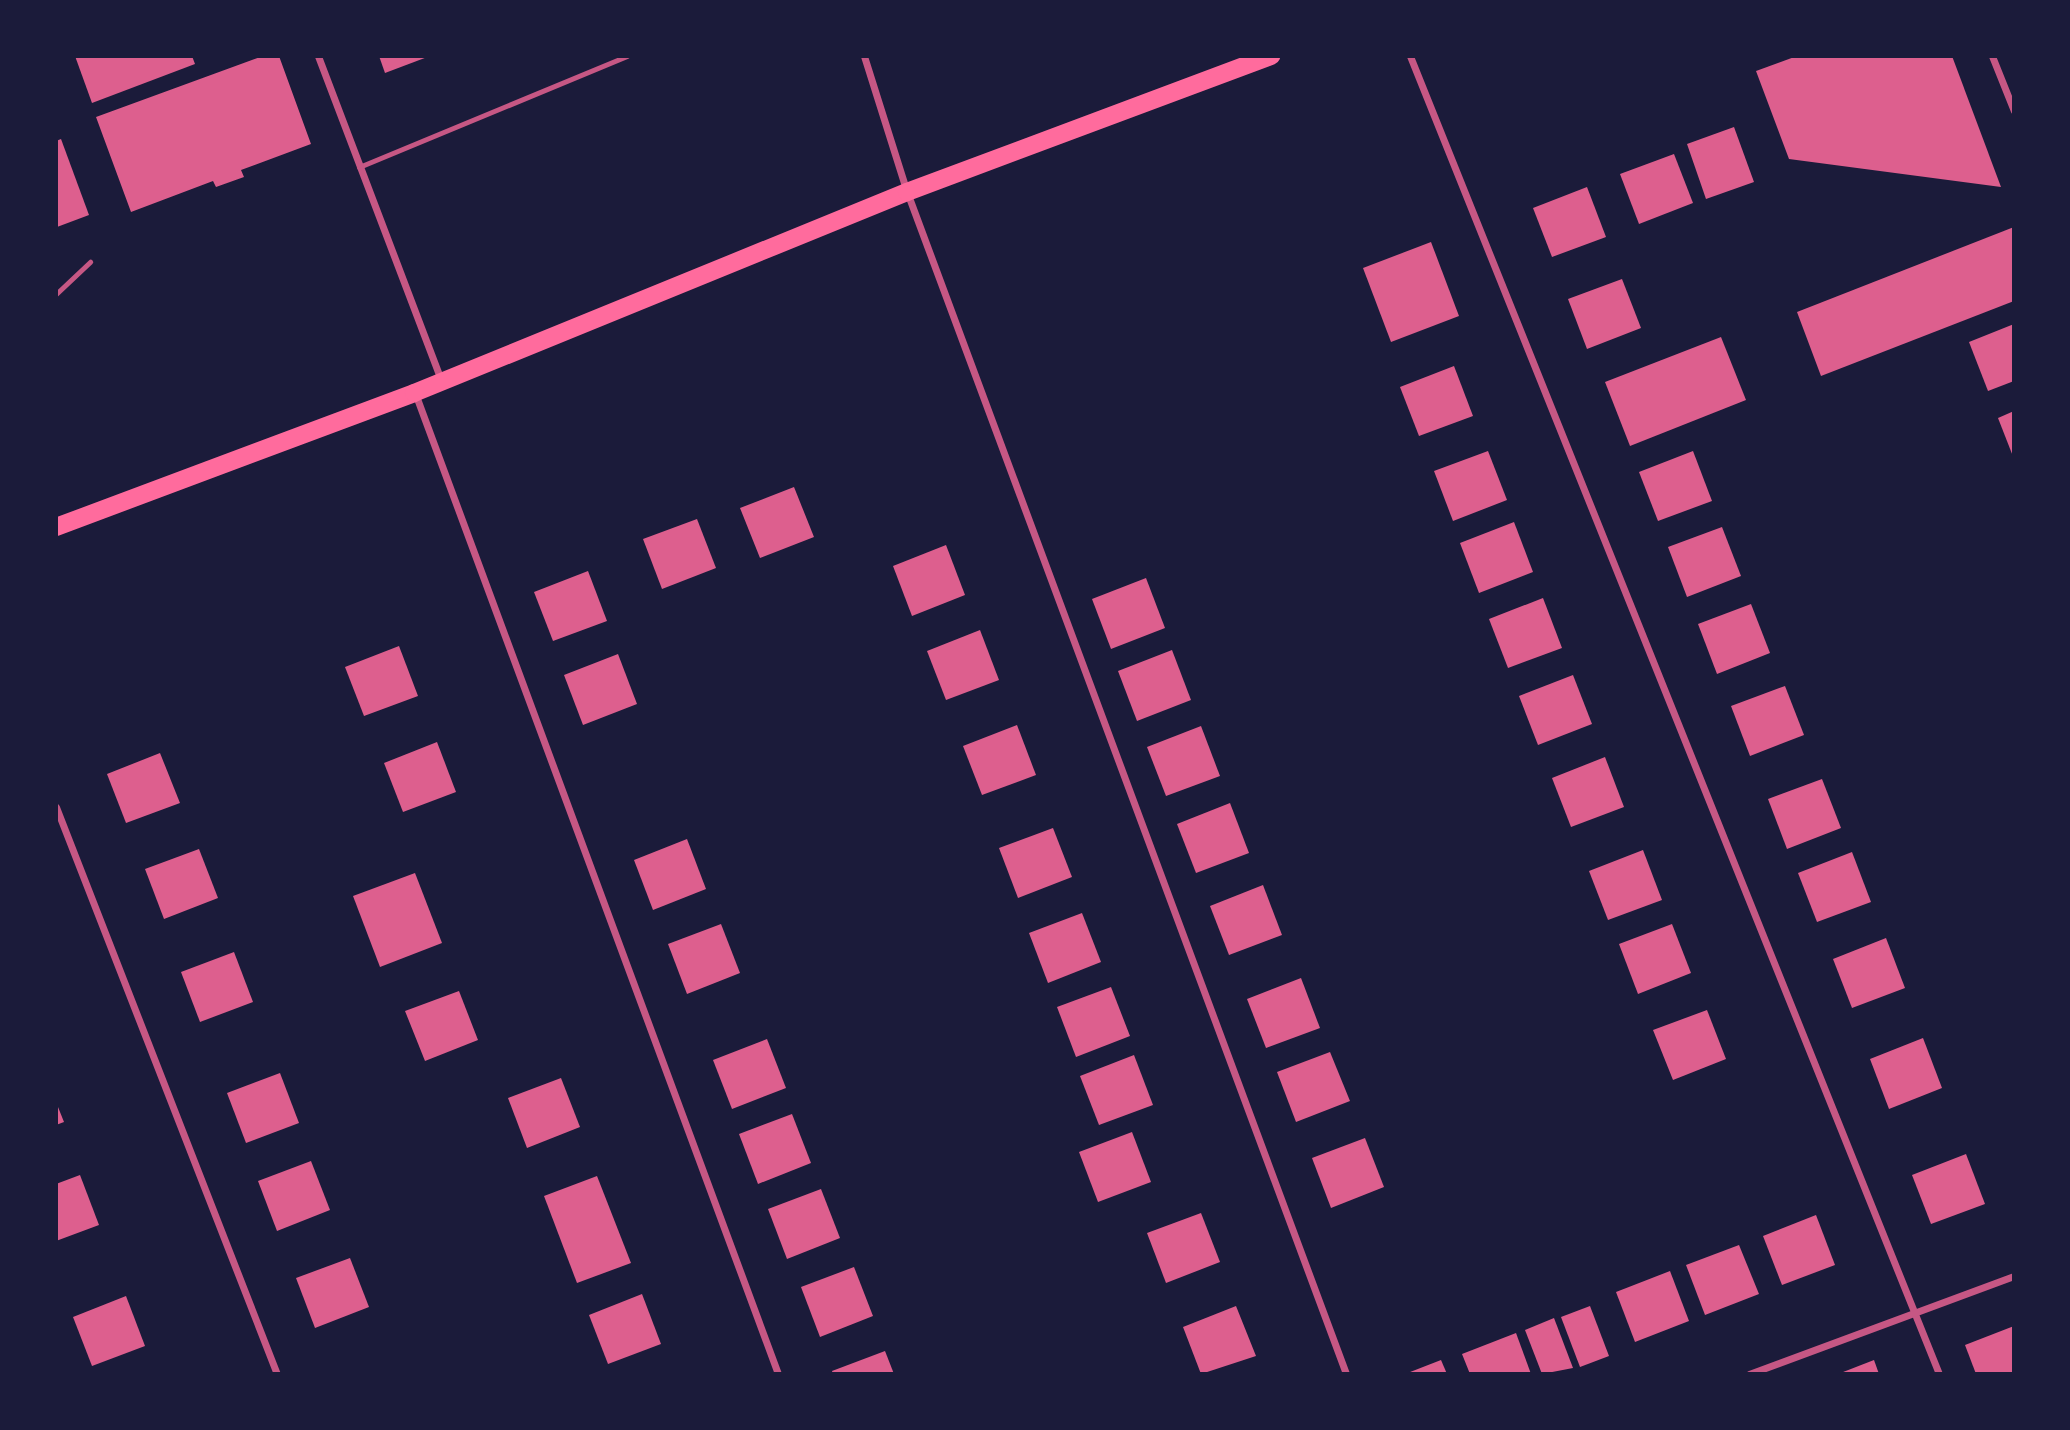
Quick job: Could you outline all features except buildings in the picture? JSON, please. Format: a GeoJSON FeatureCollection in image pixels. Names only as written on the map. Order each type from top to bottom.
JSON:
{"type":"FeatureCollection","features":[{"type":"Feature","properties":{"kind":"main road"},"geometry":{"type":"LineString","coordinates":[[56,527],[414,393],[907,192],[1270,56]]}},
{"type":"Feature","properties":{"kind":"street"},"geometry":{"type":"LineString","coordinates":[[318,56],[441,381]]}},
{"type":"Feature","properties":{"kind":"street"},"geometry":{"type":"LineString","coordinates":[[864,56],[907,192],[1346,1374]]}},
{"type":"Feature","properties":{"kind":"street"},"geometry":{"type":"LineString","coordinates":[[1410,56],[1939,1374]]}},
{"type":"Feature","properties":{"kind":"street"},"geometry":{"type":"LineString","coordinates":[[1992,56],[2014,111]]}},
{"type":"Feature","properties":{"kind":"street"},"geometry":{"type":"LineString","coordinates":[[414,393],[778,1374]]}},
{"type":"Feature","properties":{"kind":"street"},"geometry":{"type":"LineString","coordinates":[[56,807],[277,1374]]}},
{"type":"Feature","properties":{"kind":"street"},"geometry":{"type":"LineString","coordinates":[[1749,1374],[2014,1276]]}},
{"type":"Feature","properties":{"kind":"lane"},"geometry":{"type":"LineString","coordinates":[[359,167],[627,56]]}},
{"type":"Feature","properties":{"kind":"lane"},"geometry":{"type":"LineString","coordinates":[[56,294],[90,262]]}}]}
